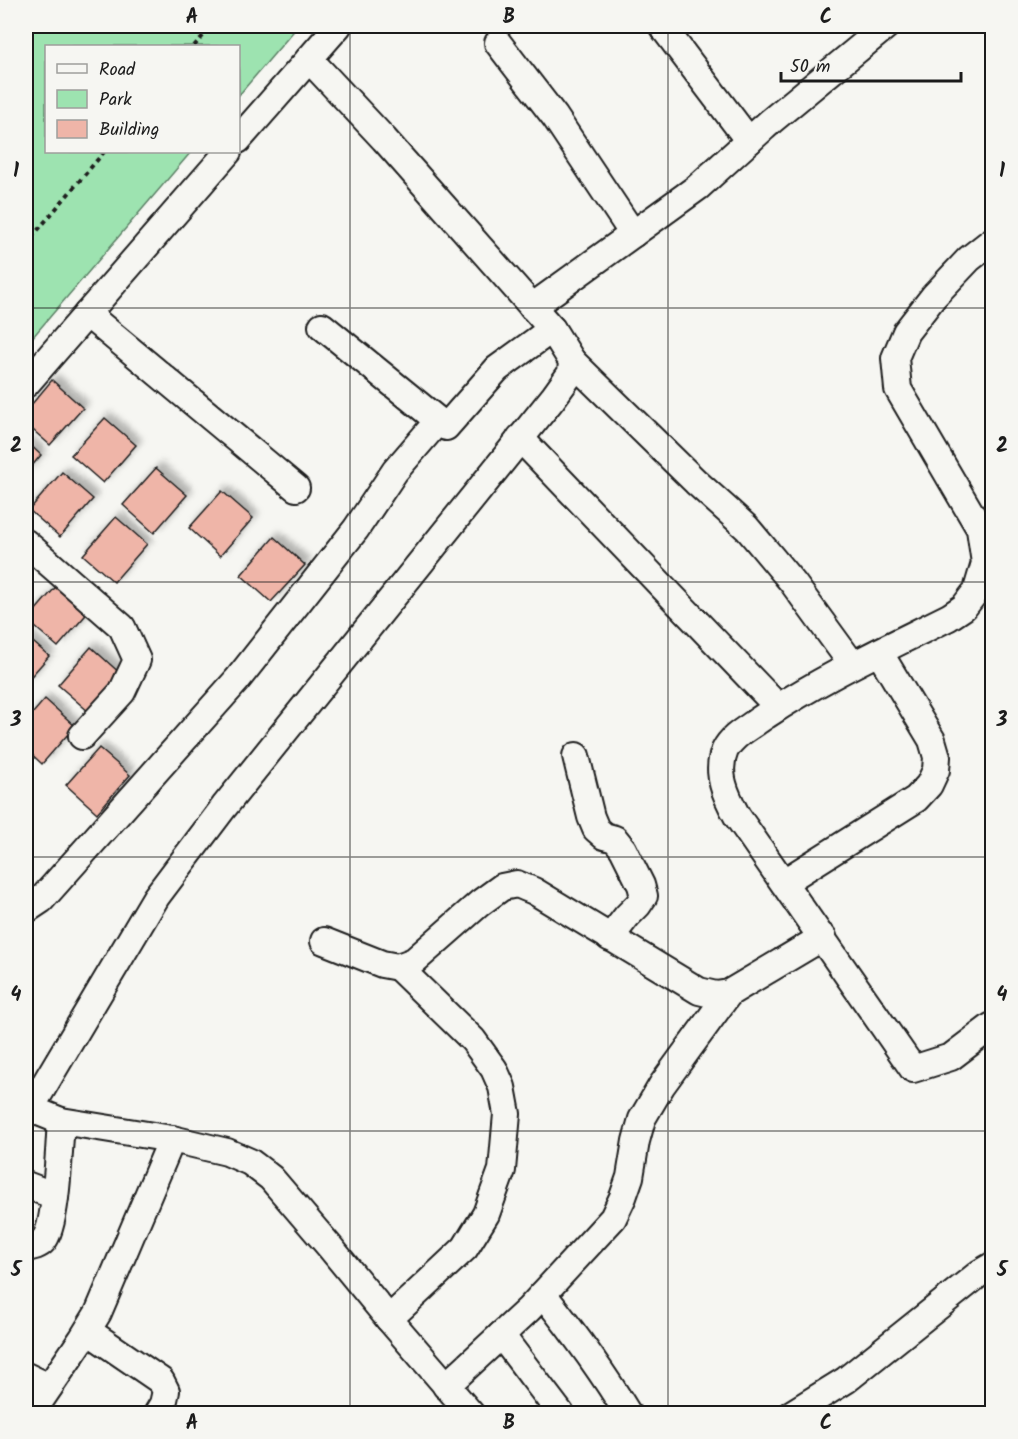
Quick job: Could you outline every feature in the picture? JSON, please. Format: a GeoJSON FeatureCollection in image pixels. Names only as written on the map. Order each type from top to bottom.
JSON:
{"type":"FeatureCollection","features":[{"type":"Feature","properties":{"kind":"street"},"geometry":{"type":"LineString","coordinates":[[240,138],[338,26]]}},
{"type":"Feature","properties":{"kind":"street"},"geometry":{"type":"LineString","coordinates":[[662,26],[749,141]]}},
{"type":"Feature","properties":{"kind":"street"},"geometry":{"type":"LineString","coordinates":[[532,307],[698,187],[886,26]]}},
{"type":"Feature","properties":{"kind":"street"},"geometry":{"type":"LineString","coordinates":[[498,43],[555,117],[633,234]]}},
{"type":"Feature","properties":{"kind":"street"},"geometry":{"type":"LineString","coordinates":[[309,59],[384,139],[552,329],[572,361],[696,482],[747,528],[793,583],[852,664]]}},
{"type":"Feature","properties":{"kind":"street"},"geometry":{"type":"LineString","coordinates":[[26,384],[227,153]]}},
{"type":"Feature","properties":{"kind":"street"},"geometry":{"type":"LineString","coordinates":[[993,241],[969,259],[934,296],[906,332],[895,358],[898,389],[980,529],[985,563],[977,590],[964,607],[950,617],[852,664],[778,707],[734,737],[725,751],[721,770],[725,793],[737,816],[913,1069],[951,1057],[993,1026]]}},
{"type":"Feature","properties":{"kind":"street"},"geometry":{"type":"LineString","coordinates":[[87,314],[296,488]]}},
{"type":"Feature","properties":{"kind":"street"},"geometry":{"type":"LineString","coordinates":[[322,326],[446,427],[497,369],[552,329]]}},
{"type":"Feature","properties":{"kind":"street"},"geometry":{"type":"LineString","coordinates":[[471,1413],[271,1178],[250,1162],[227,1152],[172,1138],[61,1121],[28,1108],[156,897],[224,807],[571,373],[572,361]]}},
{"type":"Feature","properties":{"kind":"street"},"geometry":{"type":"LineString","coordinates":[[26,910],[41,900],[237,680],[356,529],[395,471],[438,421]]}},
{"type":"Feature","properties":{"kind":"street"},"geometry":{"type":"LineString","coordinates":[[520,438],[778,707]]}},
{"type":"Feature","properties":{"kind":"street"},"geometry":{"type":"LineString","coordinates":[[26,543],[122,627],[137,660],[122,692],[82,736]]}},
{"type":"Feature","properties":{"kind":"street"},"geometry":{"type":"LineString","coordinates":[[784,882],[916,799],[929,785],[936,770],[937,757],[932,740],[879,652]]}},
{"type":"Feature","properties":{"kind":"street"},"geometry":{"type":"LineString","coordinates":[[576,756],[596,829],[604,836],[615,839],[624,849],[644,896],[610,938]]}},
{"type":"Feature","properties":{"kind":"street"},"geometry":{"type":"LineString","coordinates":[[324,941],[382,964],[398,967],[414,961],[502,886],[517,884],[534,891],[699,991],[716,995],[729,993],[823,937]]}},
{"type":"Feature","properties":{"kind":"street"},"geometry":{"type":"LineString","coordinates":[[389,1319],[465,1248],[486,1214],[502,1170],[507,1114],[502,1087],[494,1069],[473,1040],[398,967]]}},
{"type":"Feature","properties":{"kind":"street"},"geometry":{"type":"LineString","coordinates":[[446,1386],[529,1309],[613,1218],[624,1197],[630,1178],[642,1119],[662,1085],[729,993]]}},
{"type":"Feature","properties":{"kind":"street"},"geometry":{"type":"LineString","coordinates":[[26,1248],[43,1241],[49,1228],[55,1196],[61,1121]]}},
{"type":"Feature","properties":{"kind":"street"},"geometry":{"type":"LineString","coordinates":[[31,1413],[98,1313],[172,1138]]}},
{"type":"Feature","properties":{"kind":"street"},"geometry":{"type":"LineString","coordinates":[[26,1185],[55,1196]]}},
{"type":"Feature","properties":{"kind":"street"},"geometry":{"type":"LineString","coordinates":[[791,1413],[846,1380],[980,1273],[993,1266]]}},
{"type":"Feature","properties":{"kind":"street"},"geometry":{"type":"LineString","coordinates":[[543,1294],[586,1348],[628,1413]]}},
{"type":"Feature","properties":{"kind":"street"},"geometry":{"type":"LineString","coordinates":[[88,1331],[161,1381],[166,1391],[163,1404],[157,1413]]}},
{"type":"Feature","properties":{"kind":"street"},"geometry":{"type":"LineString","coordinates":[[501,1335],[561,1413]]}},
{"type":"Feature","properties":{"kind":"street"},"geometry":{"type":"LineString","coordinates":[[26,1376],[50,1387]]}},
{"type":"Feature","properties":{"kind":"path"},"geometry":{"type":"LineString","coordinates":[[195,45],[212,26]]}},
{"type":"Feature","properties":{"kind":"path"},"geometry":{"type":"LineString","coordinates":[[26,243],[103,153]]}},
{"type":"Feature","properties":{"kind":"green space"},"geometry":{"type":"Polygon","coordinates":[[[26,26],[298,26],[240,94],[240,45],[45,45],[45,153],[190,153],[26,345],[26,26]]]}},
{"type":"Feature","properties":{"kind":"building"},"geometry":{"type":"Polygon","coordinates":[[[52,380],[83,408],[50,445],[26,424],[26,411],[52,380]]]}},
{"type":"Feature","properties":{"kind":"building"},"geometry":{"type":"Polygon","coordinates":[[[105,418],[136,445],[103,483],[71,455],[105,418]]]}},
{"type":"Feature","properties":{"kind":"building"},"geometry":{"type":"Polygon","coordinates":[[[26,441],[41,455],[26,473],[26,441]]]}},
{"type":"Feature","properties":{"kind":"building"},"geometry":{"type":"Polygon","coordinates":[[[156,468],[187,495],[154,533],[123,505],[156,468]]]}},
{"type":"Feature","properties":{"kind":"building"},"geometry":{"type":"Polygon","coordinates":[[[62,472],[93,499],[60,537],[29,510],[62,472]]]}},
{"type":"Feature","properties":{"kind":"building"},"geometry":{"type":"Polygon","coordinates":[[[222,491],[253,518],[220,556],[189,528],[222,491]]]}},
{"type":"Feature","properties":{"kind":"building"},"geometry":{"type":"Polygon","coordinates":[[[116,517],[147,544],[114,582],[83,555],[116,517]]]}},
{"type":"Feature","properties":{"kind":"building"},"geometry":{"type":"Polygon","coordinates":[[[274,537],[305,565],[271,602],[241,575],[274,537]]]}},
{"type":"Feature","properties":{"kind":"building"},"geometry":{"type":"Polygon","coordinates":[[[60,582],[91,609],[58,647],[27,620],[60,582]]]}},
{"type":"Feature","properties":{"kind":"building"},"geometry":{"type":"Polygon","coordinates":[[[26,636],[49,656],[26,682],[26,636]]]}},
{"type":"Feature","properties":{"kind":"building"},"geometry":{"type":"Polygon","coordinates":[[[91,647],[122,675],[89,712],[58,685],[91,647]]]}},
{"type":"Feature","properties":{"kind":"building"},"geometry":{"type":"Polygon","coordinates":[[[45,699],[75,726],[42,764],[26,749],[26,721],[45,699]]]}},
{"type":"Feature","properties":{"kind":"building"},"geometry":{"type":"Polygon","coordinates":[[[99,748],[130,775],[97,813],[66,785],[99,748]]]}}]}
